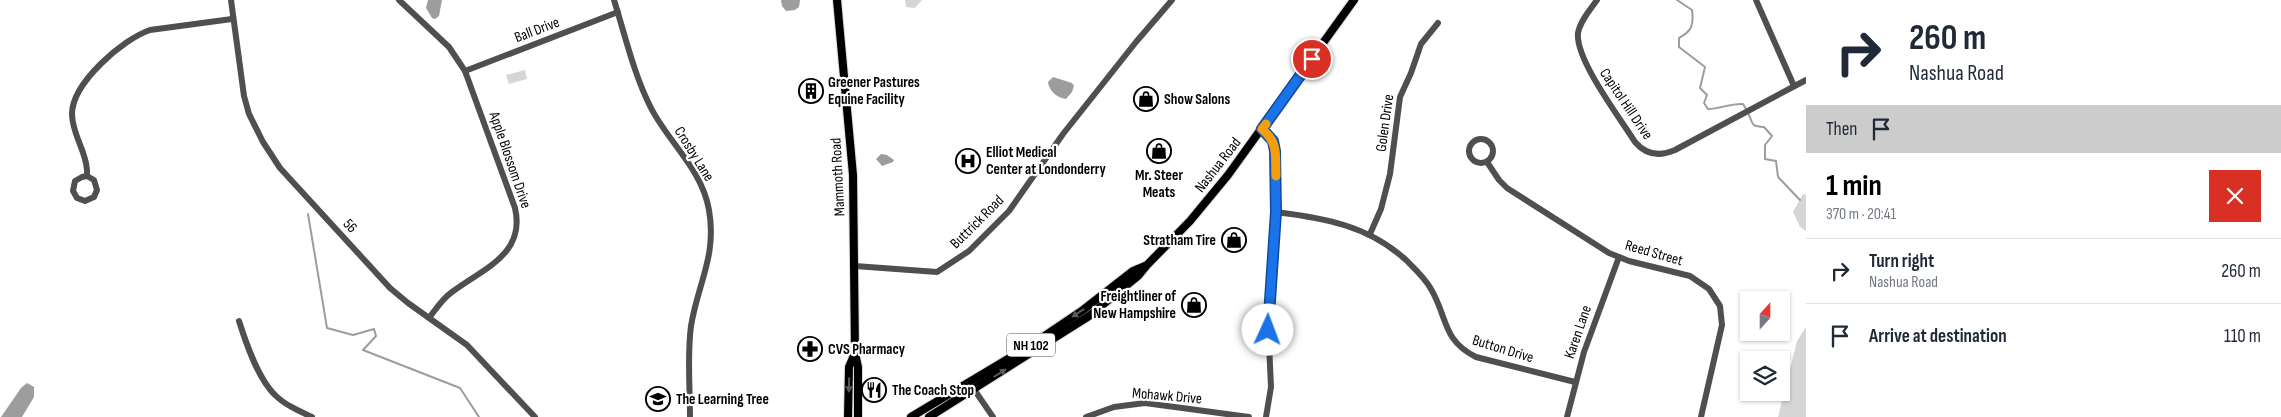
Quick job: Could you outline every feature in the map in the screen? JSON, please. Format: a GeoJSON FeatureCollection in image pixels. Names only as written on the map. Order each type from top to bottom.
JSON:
{"type":"FeatureCollection","features":[{"type":"Feature","properties":{"kind":"main road","name":"Mammoth Road"},"geometry":{"type":"LineString","coordinates":[[836,0],[853,175],[855,353],[858,367],[858,417]]}},
{"type":"Feature","properties":{"kind":"main road","name":"Nashua Road"},"geometry":{"type":"LineString","coordinates":[[929,417],[1089,316],[1138,276],[1146,265],[1205,204],[1262,129],[1354,0]]}},
{"type":"Feature","properties":{"kind":"main road","name":"Nashua Road"},"geometry":{"type":"LineString","coordinates":[[911,417],[1031,345],[1084,310],[1133,271],[1146,265]]}},
{"type":"Feature","properties":{"kind":"main road","name":"Mammoth Road"},"geometry":{"type":"LineString","coordinates":[[848,417],[849,367],[855,353]]}},
{"type":"Feature","properties":{"kind":"street","name":"56"},"geometry":{"type":"LineString","coordinates":[[231,0],[232,19],[245,102],[254,126],[270,153],[297,187],[390,288],[472,350],[535,417]]}},
{"type":"Feature","properties":{"kind":"street","name":"Apple Blossom Drive"},"geometry":{"type":"LineString","coordinates":[[399,0],[449,48],[465,71],[515,208],[517,227],[511,245],[503,255],[446,296],[429,318]]}},
{"type":"Feature","properties":{"kind":"street","name":"Crosby Lane"},"geometry":{"type":"LineString","coordinates":[[614,0],[648,102],[691,167],[703,190],[708,208],[711,227],[710,255],[693,318],[690,337],[690,417]]}},
{"type":"Feature","properties":{"kind":"street","name":"Buttrick Road"},"geometry":{"type":"LineString","coordinates":[[855,266],[937,272],[969,252],[1009,211],[1063,134],[1137,40],[1172,0]]}},
{"type":"Feature","properties":{"kind":"street","name":"Capitol Hill Drive"},"geometry":{"type":"LineString","coordinates":[[1597,0],[1580,26],[1579,49],[1587,67],[1641,150],[1649,154],[1668,153],[1806,80]]}},
{"type":"Feature","properties":{"kind":"street"},"geometry":{"type":"LineString","coordinates":[[1756,0],[1794,86]]}},
{"type":"Feature","properties":{"kind":"street","name":"Ball Drive"},"geometry":{"type":"LineString","coordinates":[[465,71],[618,12]]}},
{"type":"Feature","properties":{"kind":"street"},"geometry":{"type":"LineString","coordinates":[[87,176],[86,158],[76,133],[72,114],[76,96],[92,75],[128,41],[144,32],[232,19]]}},
{"type":"Feature","properties":{"kind":"street","name":"Golen Drive"},"geometry":{"type":"LineString","coordinates":[[1370,234],[1388,186],[1401,93],[1412,73],[1421,44],[1438,22]]}},
{"type":"Feature","properties":{"kind":"street"},"geometry":{"type":"LineString","coordinates":[[1262,129],[1275,146],[1276,212],[1268,322],[1272,387],[1266,417]]}},
{"type":"Feature","properties":{"kind":"street","name":"Reed Street"},"geometry":{"type":"LineString","coordinates":[[1487,162],[1499,180],[1512,191],[1619,257],[1696,279],[1707,287],[1717,300],[1722,318],[1721,332],[1701,417]]}},
{"type":"Feature","properties":{"kind":"street","name":"Button Drive"},"geometry":{"type":"LineString","coordinates":[[1276,212],[1334,221],[1370,234],[1400,255],[1426,281],[1434,294],[1448,334],[1465,352],[1476,357],[1575,382]]}},
{"type":"Feature","properties":{"kind":"street","name":"Karen Lane"},"geometry":{"type":"LineString","coordinates":[[1567,417],[1588,337],[1619,257]]}},
{"type":"Feature","properties":{"kind":"street"},"geometry":{"type":"LineString","coordinates":[[239,321],[245,339],[267,386],[285,403],[312,417]]}},
{"type":"Feature","properties":{"kind":"street"},"geometry":{"type":"LineString","coordinates":[[969,382],[994,417]]}},
{"type":"Feature","properties":{"kind":"street","name":"Mohawk Drive"},"geometry":{"type":"LineString","coordinates":[[1086,417],[1114,407],[1145,403],[1249,417]]}},
{"type":"Feature","properties":{"kind":"shaded area"},"geometry":{"type":"Polygon","coordinates":[[[428,0],[442,0],[439,16],[435,19],[432,18],[426,8],[428,0]]]}},
{"type":"Feature","properties":{"kind":"shaded area"},"geometry":{"type":"Polygon","coordinates":[[[781,0],[800,0],[799,7],[795,10],[786,11],[782,6],[781,0]]]}},
{"type":"Feature","properties":{"kind":"shaded area"},"geometry":{"type":"Polygon","coordinates":[[[905,0],[922,0],[915,8],[906,7],[905,0]]]}},
{"type":"Feature","properties":{"kind":"shaded area"},"geometry":{"type":"Polygon","coordinates":[[[525,70],[527,79],[509,84],[506,75],[525,70]]]}},
{"type":"Feature","properties":{"kind":"shaded area"},"geometry":{"type":"Polygon","coordinates":[[[1053,77],[1072,83],[1074,86],[1066,99],[1057,96],[1050,88],[1048,82],[1053,77]]]}},
{"type":"Feature","properties":{"kind":"shaded area"},"geometry":{"type":"Polygon","coordinates":[[[881,154],[887,155],[894,160],[893,162],[882,166],[876,159],[881,154]]]}},
{"type":"Feature","properties":{"kind":"shaded area"},"geometry":{"type":"Polygon","coordinates":[[[1803,194],[1806,195],[1806,231],[1800,227],[1793,212],[1803,194]]]}},
{"type":"Feature","properties":{"kind":"shaded area"},"geometry":{"type":"Polygon","coordinates":[[[1806,327],[1806,417],[1778,417],[1782,401],[1790,401],[1790,369],[1797,341],[1806,327]]]}},
{"type":"Feature","properties":{"kind":"shaded area"},"geometry":{"type":"Polygon","coordinates":[[[27,383],[34,387],[34,397],[22,417],[1,417],[21,388],[27,383]]]}},
{"type":"Feature","properties":{"kind":"waterway"},"geometry":{"type":"LineString","coordinates":[[1677,0],[1692,10],[1693,20],[1691,27],[1687,33],[1679,38],[1679,47],[1705,67],[1700,88],[1707,95],[1704,103],[1708,109],[1738,104],[1743,104],[1746,109]]}},
{"type":"Feature","properties":{"kind":"waterway"},"geometry":{"type":"LineString","coordinates":[[1748,113],[1754,125],[1764,127],[1772,136],[1765,145],[1765,159],[1776,161],[1778,177],[1800,200]]}},
{"type":"Feature","properties":{"kind":"waterway"},"geometry":{"type":"LineString","coordinates":[[308,214],[327,328],[353,335],[374,329],[376,336],[363,350],[460,388],[479,417]]}},
{"type":"Feature","properties":{"kind":"slow traffic"},"geometry":{"type":"LineString","coordinates":[[1266,124],[1262,129],[1275,146],[1276,176]]}},
{"type":"Feature","properties":{"kind":"place","name":"Greener Pastures Equine Facility"},"geometry":{"type":"Point","coordinates":[811,91]}},
{"type":"Feature","properties":{"kind":"place","name":"Show Salons"},"geometry":{"type":"Point","coordinates":[1146,99]}},
{"type":"Feature","properties":{"kind":"place","name":"Mr. Steer Meats"},"geometry":{"type":"Point","coordinates":[1159,151]}},
{"type":"Feature","properties":{"kind":"place","name":"Elliot Medical Center at Londonderry"},"geometry":{"type":"Point","coordinates":[968,161]}},
{"type":"Feature","properties":{"kind":"place","name":"Stratham Tire"},"geometry":{"type":"Point","coordinates":[1234,240]}},
{"type":"Feature","properties":{"kind":"place","name":"Freightliner of New Hampshire"},"geometry":{"type":"Point","coordinates":[1194,305]}},
{"type":"Feature","properties":{"kind":"place","name":"CVS Pharmacy"},"geometry":{"type":"Point","coordinates":[810,349]}},
{"type":"Feature","properties":{"kind":"place","name":"The Coach Stop"},"geometry":{"type":"Point","coordinates":[874,390]}},
{"type":"Feature","properties":{"kind":"place","name":"The Learning Tree"},"geometry":{"type":"Point","coordinates":[658,399]}},
{"type":"Feature","properties":{"kind":"route"},"geometry":{"type":"LineString","coordinates":[[1268,330],[1276,212],[1275,146],[1262,129],[1312,59]]}}]}
